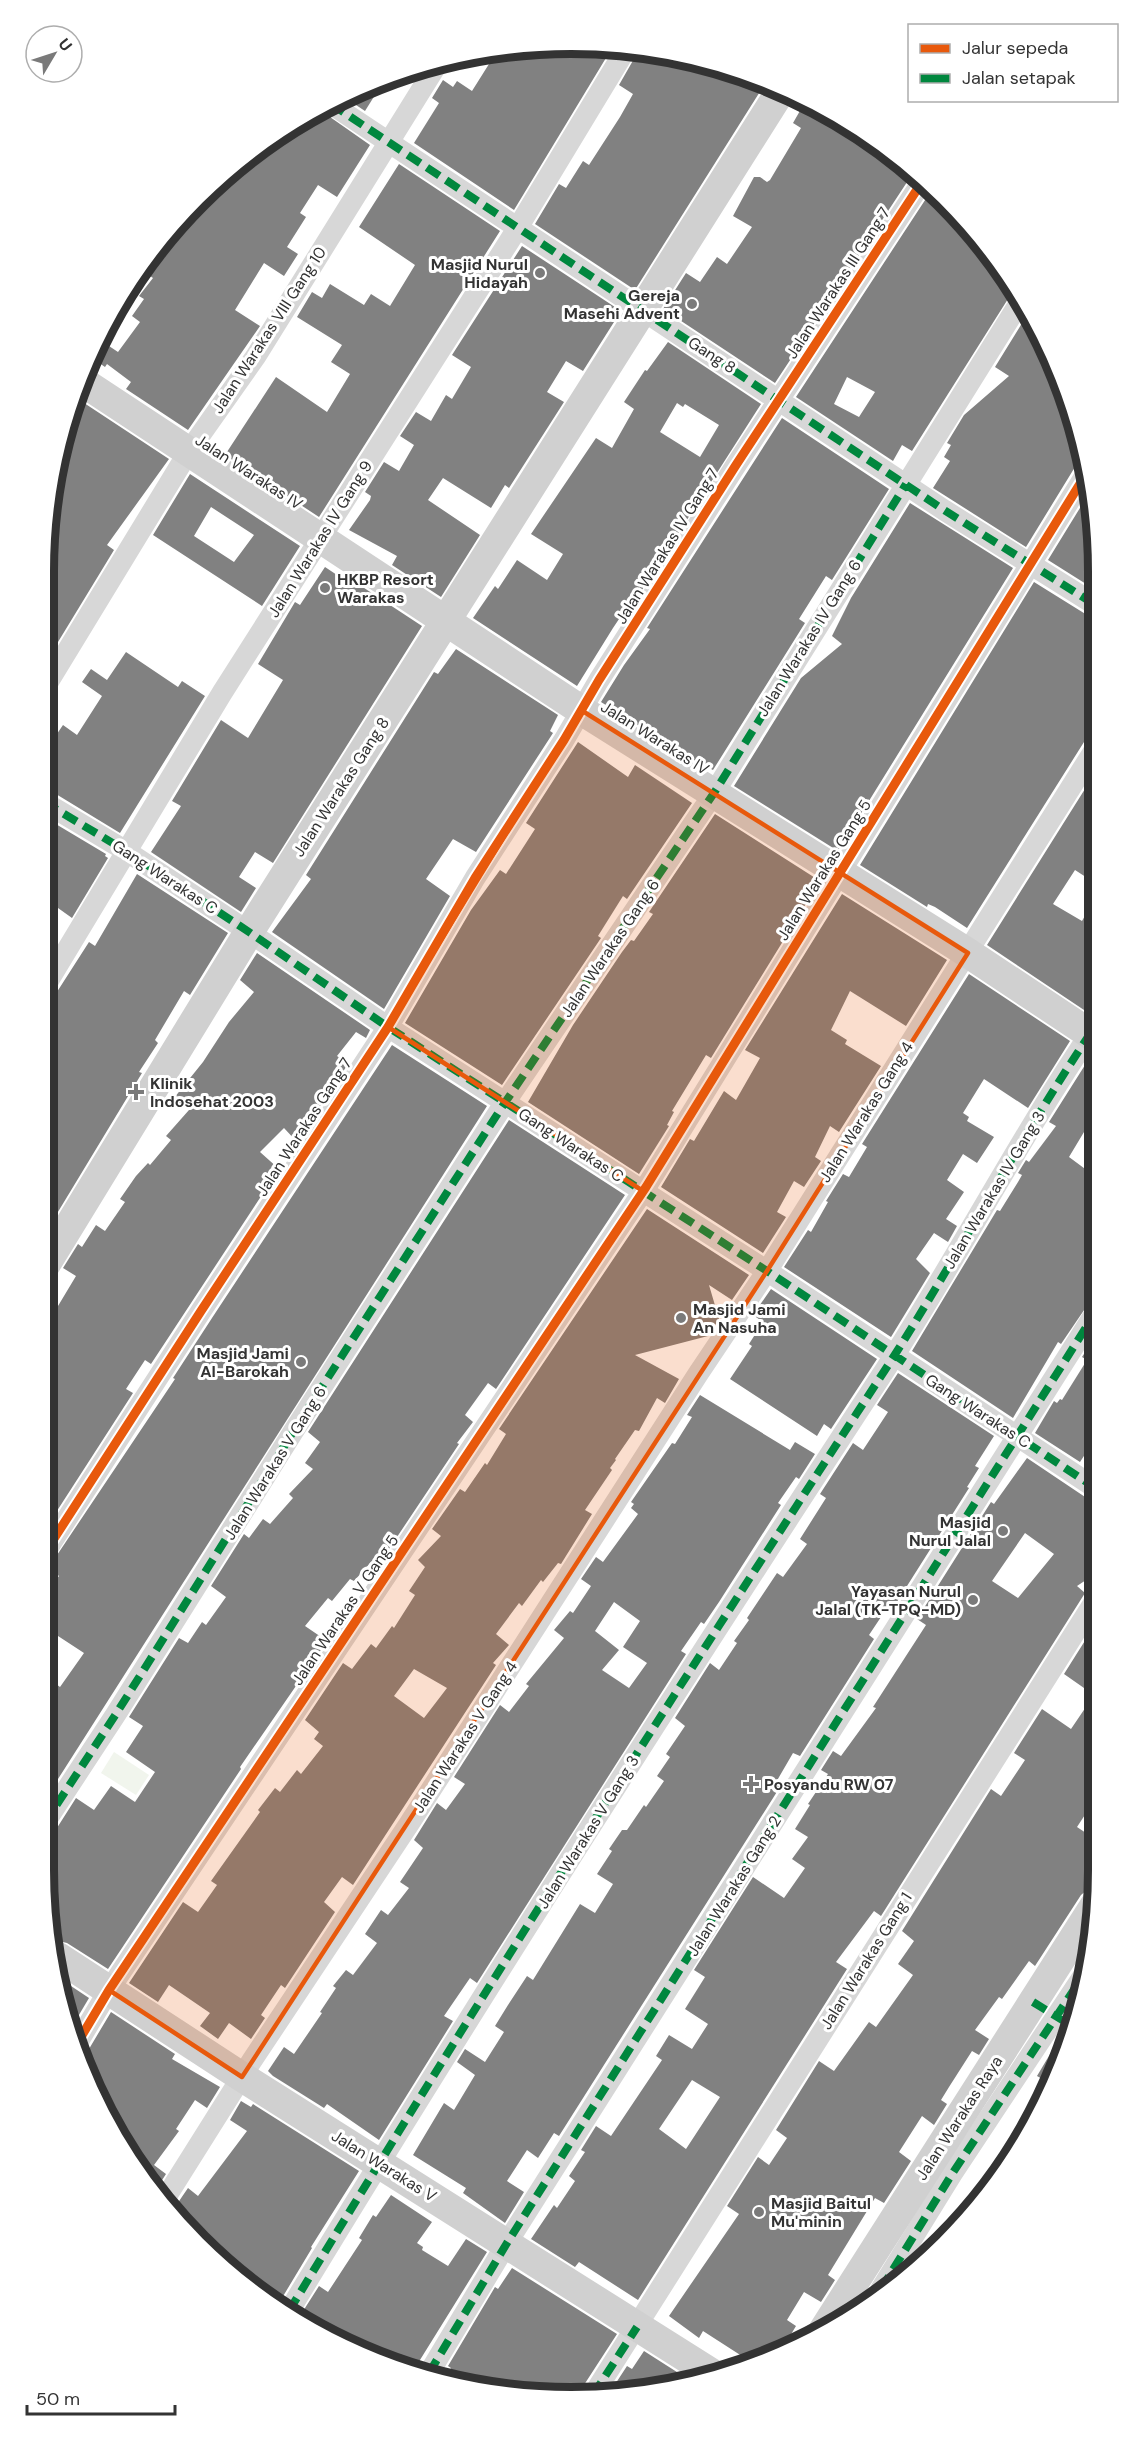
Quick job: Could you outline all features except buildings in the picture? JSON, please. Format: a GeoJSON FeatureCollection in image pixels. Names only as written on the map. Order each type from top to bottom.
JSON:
{"type":"FeatureCollection","features":[{"type":"Feature","properties":{"kind":"street","name":"Jalan Warakas IV Gang 9"},"geometry":{"type":"LineString","coordinates":[[54,971],[222,693],[517,229],[621,56]]}},
{"type":"Feature","properties":{"kind":"street","name":"Jalan Warakas VIII Gang 10"},"geometry":{"type":"LineString","coordinates":[[54,673],[189,451],[256,356],[387,141],[431,74]]}},
{"type":"Feature","properties":{"kind":"street","name":"Jalan Warakas Gang 8"},"geometry":{"type":"LineString","coordinates":[[54,1251],[249,932],[777,97]]}},
{"type":"Feature","properties":{"kind":"street","name":"Gang 8"},"geometry":{"type":"LineString","coordinates":[[339,109],[517,229],[1088,600]]}},
{"type":"Feature","properties":{"kind":"street","name":"Jalan Warakas III Gang 7"},"geometry":{"type":"LineString","coordinates":[[780,400],[918,188]]}},
{"type":"Feature","properties":{"kind":"street","name":"Jalan Warakas IV Gang 6"},"geometry":{"type":"LineString","coordinates":[[714,793],[1016,308]]}},
{"type":"Feature","properties":{"kind":"street","name":"Jalan Warakas IV"},"geometry":{"type":"LineString","coordinates":[[88,385],[321,536],[581,710],[1088,1028]]}},
{"type":"Feature","properties":{"kind":"street","name":"Jalan Warakas IV Gang 7"},"geometry":{"type":"LineString","coordinates":[[581,710],[736,465],[780,400]]}},
{"type":"Feature","properties":{"kind":"street","name":"Jalan Warakas Gang 5"},"geometry":{"type":"LineString","coordinates":[[643,1191],[1080,483]]}},
{"type":"Feature","properties":{"kind":"street","name":"Jalan Warakas Gang 7"},"geometry":{"type":"LineString","coordinates":[[54,1539],[388,1027],[475,878],[581,710]]}},
{"type":"Feature","properties":{"kind":"street","name":"Jalan Warakas Gang 4"},"geometry":{"type":"LineString","coordinates":[[767,1271],[1088,759]]}},
{"type":"Feature","properties":{"kind":"street","name":"Jalan Warakas Gang 6"},"geometry":{"type":"LineString","coordinates":[[506,1102],[714,793]]}},
{"type":"Feature","properties":{"kind":"street","name":"Gang Warakas C"},"geometry":{"type":"LineString","coordinates":[[54,808],[126,851],[388,1027],[767,1271],[1088,1483]]}},
{"type":"Feature","properties":{"kind":"street","name":"Jalan Warakas IV Gang 3"},"geometry":{"type":"LineString","coordinates":[[893,1356],[1088,1042]]}},
{"type":"Feature","properties":{"kind":"street","name":"Jalan Warakas V Gang 6"},"geometry":{"type":"LineString","coordinates":[[54,1809],[506,1102]]}},
{"type":"Feature","properties":{"kind":"street","name":"Jalan Warakas V Gang 5"},"geometry":{"type":"LineString","coordinates":[[81,2037],[109,1990],[643,1191]]}},
{"type":"Feature","properties":{"kind":"street","name":"Jalan Warakas V Gang 4"},"geometry":{"type":"LineString","coordinates":[[168,2194],[698,1374],[767,1271]]}},
{"type":"Feature","properties":{"kind":"street","name":"Jalan Warakas Gang 2"},"geometry":{"type":"LineString","coordinates":[[432,2368],[507,2243],[1088,1324]]}},
{"type":"Feature","properties":{"kind":"street","name":"Jalan Warakas V Gang 3"},"geometry":{"type":"LineString","coordinates":[[292,2305],[804,1491],[893,1356]]}},
{"type":"Feature","properties":{"kind":"street","name":"Jalan Warakas Gang 1"},"geometry":{"type":"LineString","coordinates":[[599,2386],[1088,1612]]}},
{"type":"Feature","properties":{"kind":"street","name":"Jalan Warakas Raya"},"geometry":{"type":"LineString","coordinates":[[834,2315],[1051,2013],[1085,1931]]}},
{"type":"Feature","properties":{"kind":"street","name":"Jalan Warakas V"},"geometry":{"type":"LineString","coordinates":[[62,1960],[242,2077],[705,2369]]}},
{"type":"Feature","properties":{"kind":"street"},"geometry":{"type":"LineString","coordinates":[[887,2279],[1051,2013],[1075,1984]]}},
{"type":"Feature","properties":{"kind":"highlighted area"},"geometry":{"type":"Polygon","coordinates":[[[581,710],[968,953],[767,1271],[242,2077],[109,1990],[643,1191],[388,1027],[581,710]]]}},
{"type":"Feature","properties":{"kind":"shaded area"},"geometry":{"type":"Polygon","coordinates":[[[114,1752],[149,1775],[136,1795],[101,1773],[114,1752]]]}},
{"type":"Feature","properties":{"kind":"marked path"},"geometry":{"type":"LineString","coordinates":[[338,109],[944,510],[1088,600]]}},
{"type":"Feature","properties":{"kind":"marked path"},"geometry":{"type":"LineString","coordinates":[[54,1809],[500,1110],[714,793],[906,484]]}},
{"type":"Feature","properties":{"kind":"marked path"},"geometry":{"type":"LineString","coordinates":[[54,808],[126,851],[388,1027],[767,1271],[1088,1483]]}},
{"type":"Feature","properties":{"kind":"marked path"},"geometry":{"type":"LineString","coordinates":[[292,2305],[583,1838],[912,1327],[1041,1110],[1088,1037]]}},
{"type":"Feature","properties":{"kind":"marked path"},"geometry":{"type":"LineString","coordinates":[[432,2368],[507,2243],[1088,1324]]}},
{"type":"Feature","properties":{"kind":"marked path"},"geometry":{"type":"LineString","coordinates":[[887,2279],[952,2174],[1073,1991]]}},
{"type":"Feature","properties":{"kind":"marked path"},"geometry":{"type":"LineString","coordinates":[[1033,2002],[1065,2022]]}},
{"type":"Feature","properties":{"kind":"marked path"},"geometry":{"type":"LineString","coordinates":[[599,2386],[637,2327]]}},
{"type":"Feature","properties":{"kind":"cycle path"},"geometry":{"type":"LineString","coordinates":[[54,1539],[388,1027],[475,878],[564,740],[599,680],[736,465],[918,188]]}},
{"type":"Feature","properties":{"kind":"cycle path"},"geometry":{"type":"LineString","coordinates":[[81,2037],[109,1990],[646,1187],[1080,483]]}},
{"type":"Feature","properties":{"kind":"place","name":"Masjid Nurul Hidayah"},"geometry":{"type":"Point","coordinates":[540,273]}},
{"type":"Feature","properties":{"kind":"place","name":"Gereja Masehi Advent"},"geometry":{"type":"Point","coordinates":[692,304]}},
{"type":"Feature","properties":{"kind":"place","name":"HKBP Resort Warakas"},"geometry":{"type":"Point","coordinates":[325,588]}},
{"type":"Feature","properties":{"kind":"place","name":"Klinik Indosehat 2003"},"geometry":{"type":"Point","coordinates":[136,1092]}},
{"type":"Feature","properties":{"kind":"place","name":"Masjid Jami An Nasuha"},"geometry":{"type":"Point","coordinates":[681,1318]}},
{"type":"Feature","properties":{"kind":"place","name":"Masjid Jami Al-Barokah"},"geometry":{"type":"Point","coordinates":[301,1362]}},
{"type":"Feature","properties":{"kind":"place","name":"Masjid Nurul Jalal"},"geometry":{"type":"Point","coordinates":[1003,1531]}},
{"type":"Feature","properties":{"kind":"place","name":"Yayasan Nurul Jalal (TK-TPQ-MD)"},"geometry":{"type":"Point","coordinates":[973,1600]}},
{"type":"Feature","properties":{"kind":"place","name":"Posyandu RW 07"},"geometry":{"type":"Point","coordinates":[751,1784]}},
{"type":"Feature","properties":{"kind":"place","name":"Masjid Baitul Mu'minin"},"geometry":{"type":"Point","coordinates":[759,2212]}}]}
